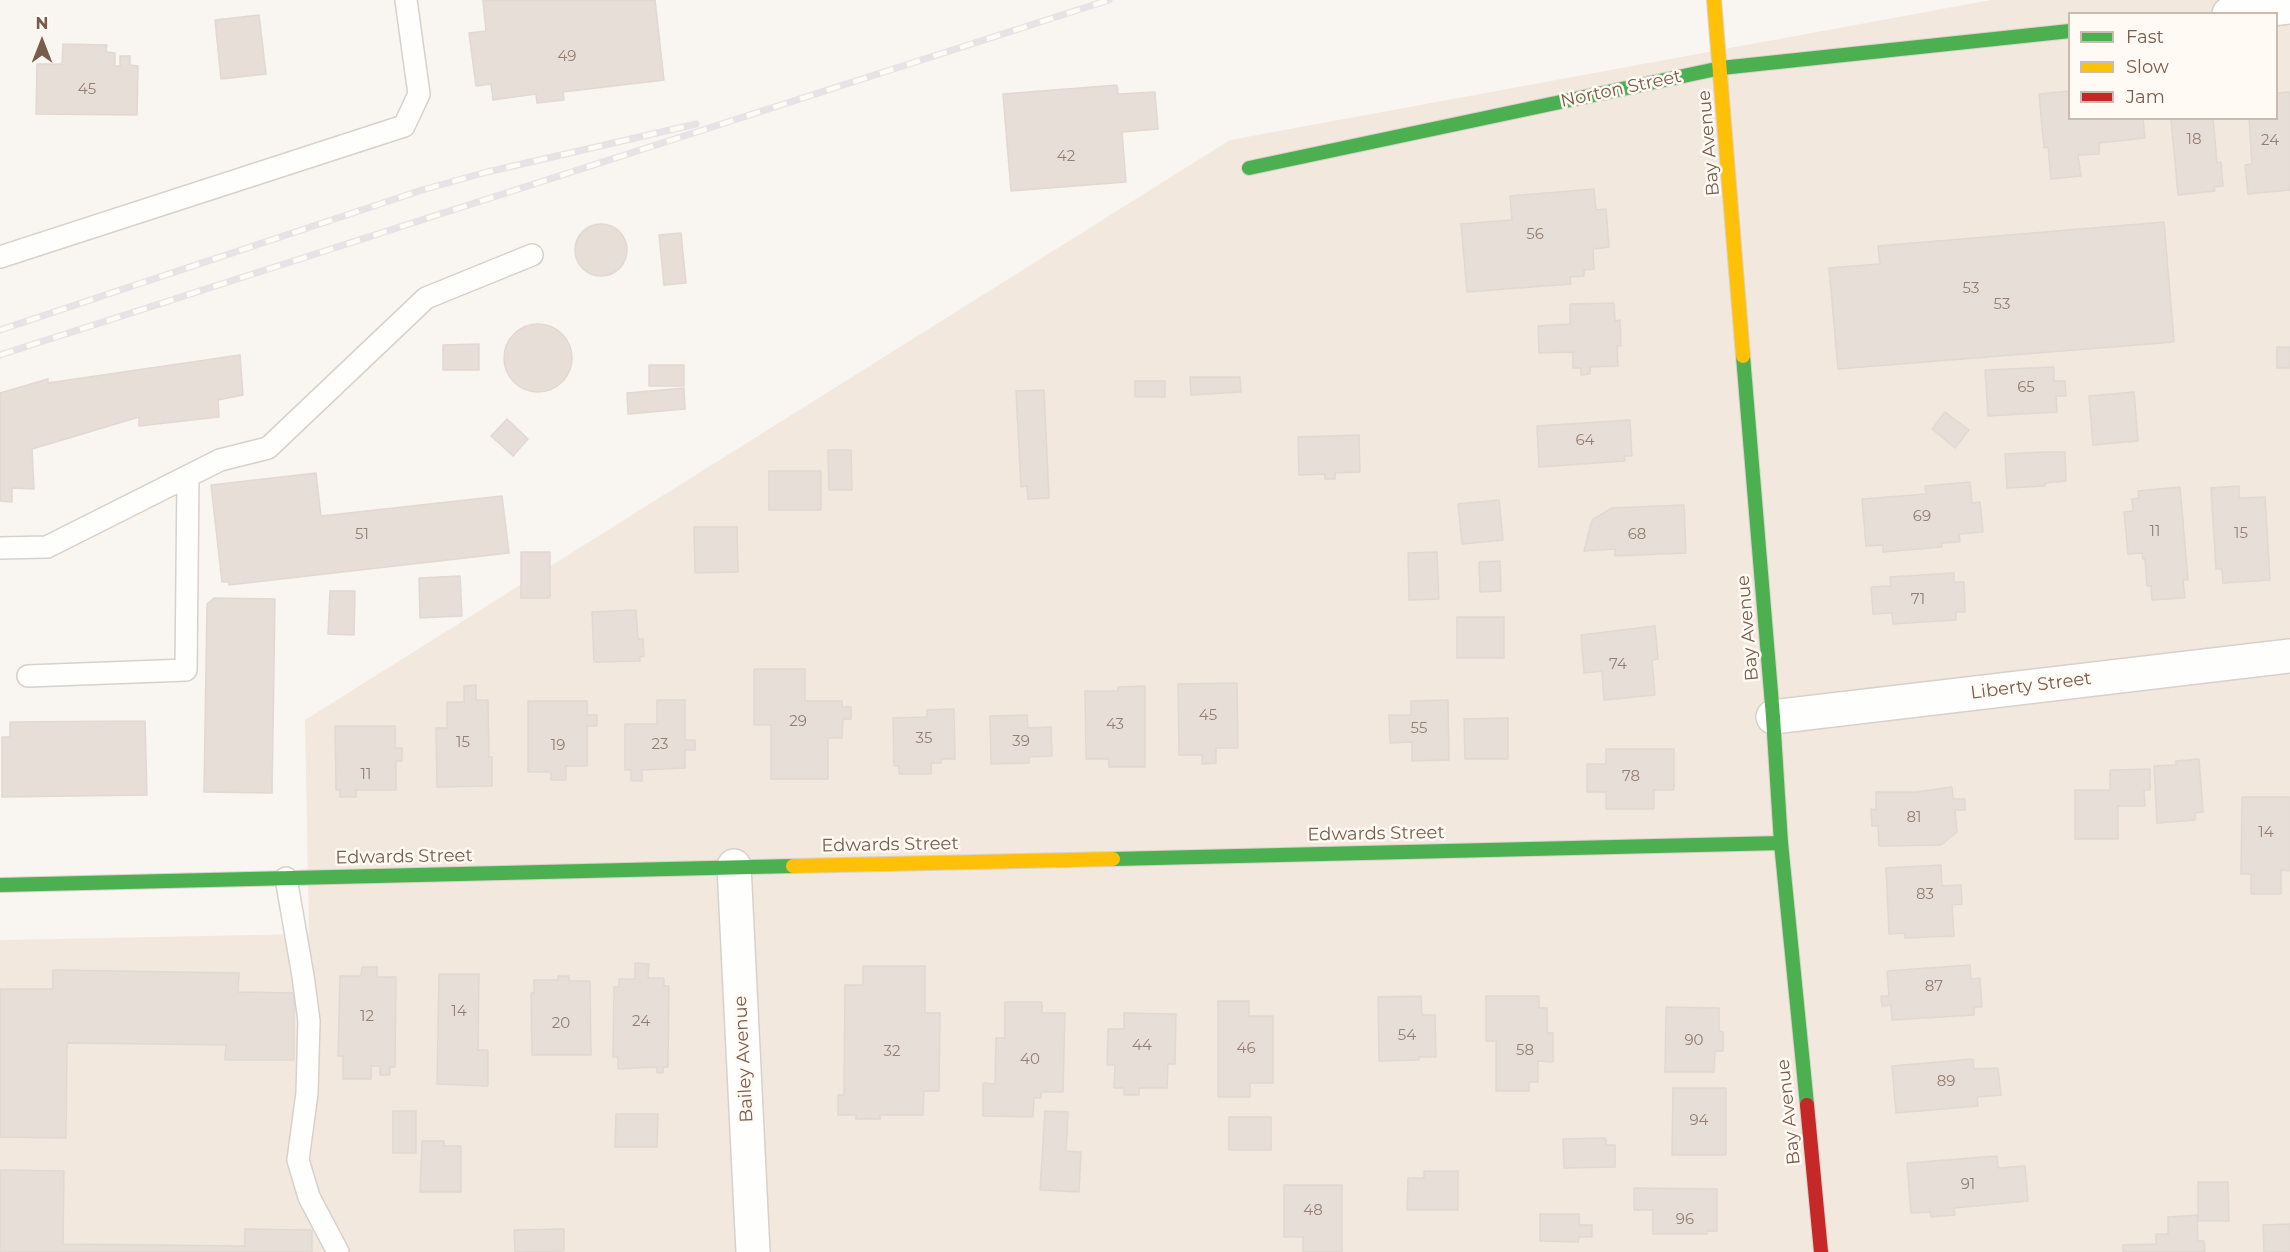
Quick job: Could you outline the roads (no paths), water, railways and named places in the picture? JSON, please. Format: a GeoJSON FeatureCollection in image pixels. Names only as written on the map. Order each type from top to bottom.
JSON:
{"type":"FeatureCollection","features":[{"type":"Feature","properties":{"kind":"street","name":"Bay Avenue"},"geometry":{"type":"LineString","coordinates":[[1714,0],[1773,717],[1781,843],[1821,1252]]}},
{"type":"Feature","properties":{"kind":"street"},"geometry":{"type":"LineString","coordinates":[[2246,12],[2290,7]]}},
{"type":"Feature","properties":{"kind":"street","name":"Norton Street"},"geometry":{"type":"LineString","coordinates":[[1249,168],[1721,68],[2068,31]]}},
{"type":"Feature","properties":{"kind":"street","name":"Liberty Street"},"geometry":{"type":"LineString","coordinates":[[1773,717],[2290,656]]}},
{"type":"Feature","properties":{"kind":"street","name":"Edwards Street"},"geometry":{"type":"LineString","coordinates":[[0,885],[1781,843]]}},
{"type":"Feature","properties":{"kind":"street","name":"Bailey Avenue"},"geometry":{"type":"LineString","coordinates":[[734,866],[753,1252]]}},
{"type":"Feature","properties":{"kind":"lane"},"geometry":{"type":"LineString","coordinates":[[0,258],[404,126],[419,94],[406,0]]}},
{"type":"Feature","properties":{"kind":"lane"},"geometry":{"type":"LineString","coordinates":[[0,548],[47,547],[220,460],[268,448],[426,298],[532,255]]}},
{"type":"Feature","properties":{"kind":"lane"},"geometry":{"type":"LineString","coordinates":[[28,676],[186,670],[188,476]]}},
{"type":"Feature","properties":{"kind":"lane"},"geometry":{"type":"LineString","coordinates":[[286,878],[309,1021],[307,1093],[298,1160],[309,1197],[338,1252]]}},
{"type":"Feature","properties":{"kind":"railway"},"geometry":{"type":"LineString","coordinates":[[0,355],[1109,0]]}},
{"type":"Feature","properties":{"kind":"railway"},"geometry":{"type":"LineString","coordinates":[[0,330],[422,190],[487,172],[696,124]]}}]}
